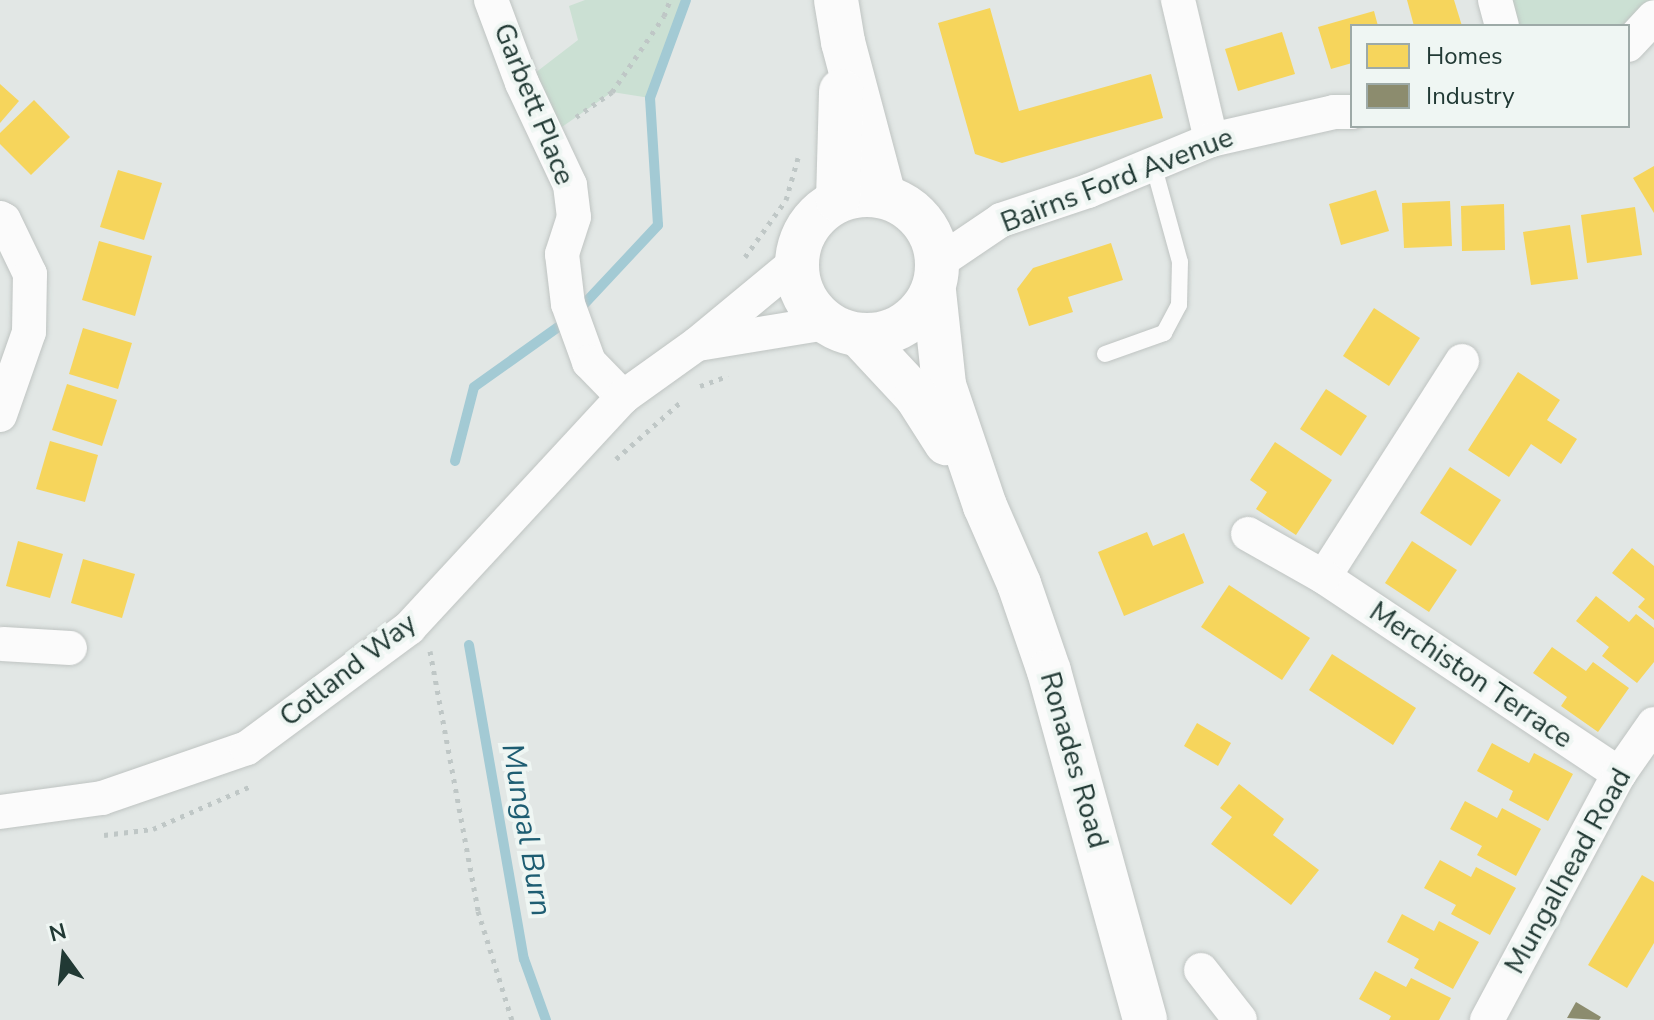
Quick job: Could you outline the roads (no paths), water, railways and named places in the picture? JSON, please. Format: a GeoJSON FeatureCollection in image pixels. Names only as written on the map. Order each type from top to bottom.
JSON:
{"type":"FeatureCollection","features":[{"type":"Feature","properties":{"kind":"main road"},"geometry":{"type":"LineString","coordinates":[[839,21],[884,196]]}},
{"type":"Feature","properties":{"kind":"main road"},"geometry":{"type":"LineString","coordinates":[[838,200],[839,21]]}},
{"type":"Feature","properties":{"kind":"main road"},"geometry":{"type":"LineString","coordinates":[[860,194],[884,196],[908,206],[930,232],[936,276],[917,316],[895,330],[843,329],[804,296],[796,262],[802,237],[816,215],[838,200],[860,194]]}},
{"type":"Feature","properties":{"kind":"main road","name":"Ronades Road"},"geometry":{"type":"LineString","coordinates":[[936,276],[944,385],[985,506],[1019,584],[1049,671],[1145,1020]]}},
{"type":"Feature","properties":{"kind":"main road","name":"Ronades Road"},"geometry":{"type":"LineString","coordinates":[[843,329],[916,396],[985,506]]}},
{"type":"Feature","properties":{"kind":"street","name":"Garbett Place"},"geometry":{"type":"LineString","coordinates":[[491,0],[522,83],[570,185],[574,217],[562,254],[568,304],[589,362],[623,397]]}},
{"type":"Feature","properties":{"kind":"street"},"geometry":{"type":"LineString","coordinates":[[1178,0],[1211,140]]}},
{"type":"Feature","properties":{"kind":"street"},"geometry":{"type":"LineString","coordinates":[[1495,0],[1501,24]]}},
{"type":"Feature","properties":{"kind":"street"},"geometry":{"type":"LineString","coordinates":[[1630,43],[1654,17]]}},
{"type":"Feature","properties":{"kind":"street","name":"Bairns Ford Avenue"},"geometry":{"type":"LineString","coordinates":[[936,276],[1001,220],[1088,191],[1211,140],[1334,112],[1350,112]]}},
{"type":"Feature","properties":{"kind":"street"},"geometry":{"type":"LineString","coordinates":[[0,218],[30,274],[29,332],[0,415]]}},
{"type":"Feature","properties":{"kind":"street","name":"Cotland Way"},"geometry":{"type":"LineString","coordinates":[[0,812],[102,798],[247,748],[409,628],[623,397],[697,344],[796,262]]}},
{"type":"Feature","properties":{"kind":"street","name":"Cotland Way"},"geometry":{"type":"LineString","coordinates":[[697,344],[843,329]]}},
{"type":"Feature","properties":{"kind":"street"},"geometry":{"type":"LineString","coordinates":[[1324,577],[1462,361]]}},
{"type":"Feature","properties":{"kind":"street","name":"Merchiston Terrace"},"geometry":{"type":"LineString","coordinates":[[1248,534],[1324,577],[1619,774]]}},
{"type":"Feature","properties":{"kind":"street"},"geometry":{"type":"LineString","coordinates":[[1,644],[70,648]]}},
{"type":"Feature","properties":{"kind":"street","name":"Mungalhead Road"},"geometry":{"type":"LineString","coordinates":[[1487,1020],[1619,774],[1654,724]]}},
{"type":"Feature","properties":{"kind":"street"},"geometry":{"type":"LineString","coordinates":[[1201,970],[1240,1020]]}},
{"type":"Feature","properties":{"kind":"lane"},"geometry":{"type":"LineString","coordinates":[[1105,354],[1164,333],[1179,305],[1180,262],[1153,164]]}},
{"type":"Feature","properties":{"kind":"waterway","name":"Mungal Burn"},"geometry":{"type":"LineString","coordinates":[[455,461],[474,387],[572,317],[658,225],[650,98],[686,0]]}},
{"type":"Feature","properties":{"kind":"waterway","name":"Mungal Burn"},"geometry":{"type":"LineString","coordinates":[[469,645],[524,959],[546,1020]]}}]}
